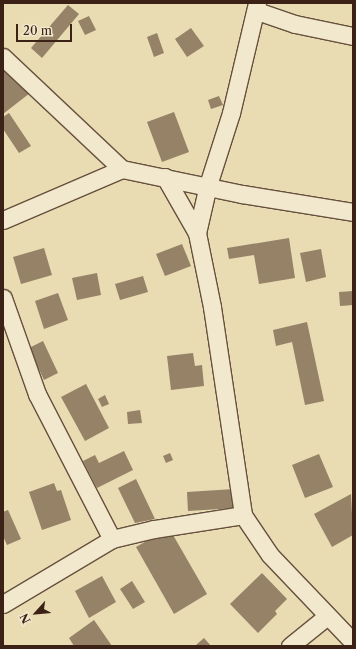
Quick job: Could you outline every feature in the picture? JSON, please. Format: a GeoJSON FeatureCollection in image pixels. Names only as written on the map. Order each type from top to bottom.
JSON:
{"type":"FeatureCollection","features":[{"type":"Feature","properties":{"kind":"street"},"geometry":{"type":"LineString","coordinates":[[197,233],[208,185],[231,113],[257,7],[295,24],[353,36]]}},
{"type":"Feature","properties":{"kind":"street"},"geometry":{"type":"LineString","coordinates":[[3,57],[122,169],[208,185],[242,194],[353,212]]}},
{"type":"Feature","properties":{"kind":"street"},"geometry":{"type":"LineString","coordinates":[[3,220],[122,169]]}},
{"type":"Feature","properties":{"kind":"street"},"geometry":{"type":"LineString","coordinates":[[165,177],[197,233],[212,307],[243,516],[270,555],[326,617],[353,642]]}},
{"type":"Feature","properties":{"kind":"street"},"geometry":{"type":"LineString","coordinates":[[3,298],[36,394],[112,539]]}},
{"type":"Feature","properties":{"kind":"street"},"geometry":{"type":"LineString","coordinates":[[3,604],[112,539],[154,529],[243,516]]}},
{"type":"Feature","properties":{"kind":"street"},"geometry":{"type":"LineString","coordinates":[[290,646],[326,617]]}},
{"type":"Feature","properties":{"kind":"building"},"geometry":{"type":"Polygon","coordinates":[[[68,5],[79,14],[42,58],[31,48],[68,5]]]}},
{"type":"Feature","properties":{"kind":"building"},"geometry":{"type":"Polygon","coordinates":[[[89,16],[96,30],[85,35],[78,21],[89,16]]]}},
{"type":"Feature","properties":{"kind":"building"},"geometry":{"type":"Polygon","coordinates":[[[191,28],[204,46],[187,57],[175,39],[191,28]]]}},
{"type":"Feature","properties":{"kind":"building"},"geometry":{"type":"Polygon","coordinates":[[[157,33],[164,53],[154,57],[147,37],[157,33]]]}},
{"type":"Feature","properties":{"kind":"building"},"geometry":{"type":"Polygon","coordinates":[[[3,68],[30,93],[3,114],[3,68]]]}},
{"type":"Feature","properties":{"kind":"building"},"geometry":{"type":"Polygon","coordinates":[[[219,96],[223,105],[211,109],[208,100],[219,96]]]}},
{"type":"Feature","properties":{"kind":"building"},"geometry":{"type":"Polygon","coordinates":[[[174,112],[189,152],[162,162],[147,122],[174,112]]]}},
{"type":"Feature","properties":{"kind":"building"},"geometry":{"type":"Polygon","coordinates":[[[9,113],[31,146],[19,153],[3,129],[3,117],[9,113]]]}},
{"type":"Feature","properties":{"kind":"building"},"geometry":{"type":"Polygon","coordinates":[[[289,238],[295,278],[259,284],[254,255],[229,259],[227,248],[289,238]]]}},
{"type":"Feature","properties":{"kind":"building"},"geometry":{"type":"Polygon","coordinates":[[[182,244],[191,266],[165,276],[156,254],[182,244]]]}},
{"type":"Feature","properties":{"kind":"building"},"geometry":{"type":"Polygon","coordinates":[[[44,248],[52,275],[21,284],[13,257],[44,248]]]}},
{"type":"Feature","properties":{"kind":"building"},"geometry":{"type":"Polygon","coordinates":[[[321,249],[326,277],[306,282],[300,253],[321,249]]]}},
{"type":"Feature","properties":{"kind":"building"},"geometry":{"type":"Polygon","coordinates":[[[97,273],[101,295],[77,300],[72,278],[97,273]]]}},
{"type":"Feature","properties":{"kind":"building"},"geometry":{"type":"Polygon","coordinates":[[[143,276],[148,292],[120,300],[115,284],[143,276]]]}},
{"type":"Feature","properties":{"kind":"building"},"geometry":{"type":"Polygon","coordinates":[[[353,291],[353,305],[340,306],[339,292],[353,291]]]}},
{"type":"Feature","properties":{"kind":"building"},"geometry":{"type":"Polygon","coordinates":[[[58,293],[68,320],[44,329],[35,301],[58,293]]]}},
{"type":"Feature","properties":{"kind":"building"},"geometry":{"type":"Polygon","coordinates":[[[307,322],[324,401],[305,405],[292,342],[276,346],[273,330],[307,322]]]}},
{"type":"Feature","properties":{"kind":"building"},"geometry":{"type":"Polygon","coordinates":[[[43,341],[58,373],[44,380],[29,348],[43,341]]]}},
{"type":"Feature","properties":{"kind":"building"},"geometry":{"type":"Polygon","coordinates":[[[193,353],[195,366],[202,365],[204,386],[171,390],[167,356],[193,353]]]}},
{"type":"Feature","properties":{"kind":"building"},"geometry":{"type":"Polygon","coordinates":[[[86,384],[109,428],[85,441],[61,397],[86,384]]]}},
{"type":"Feature","properties":{"kind":"building"},"geometry":{"type":"Polygon","coordinates":[[[105,395],[109,404],[102,407],[98,399],[105,395]]]}},
{"type":"Feature","properties":{"kind":"building"},"geometry":{"type":"Polygon","coordinates":[[[140,410],[142,423],[128,424],[127,412],[140,410]]]}},
{"type":"Feature","properties":{"kind":"building"},"geometry":{"type":"Polygon","coordinates":[[[124,451],[133,470],[97,488],[83,461],[95,455],[99,463],[124,451]]]}},
{"type":"Feature","properties":{"kind":"building"},"geometry":{"type":"Polygon","coordinates":[[[170,453],[173,460],[166,463],[163,456],[170,453]]]}},
{"type":"Feature","properties":{"kind":"building"},"geometry":{"type":"Polygon","coordinates":[[[319,454],[333,487],[305,498],[292,465],[319,454]]]}},
{"type":"Feature","properties":{"kind":"building"},"geometry":{"type":"Polygon","coordinates":[[[136,479],[155,519],[135,523],[118,488],[136,479]]]}},
{"type":"Feature","properties":{"kind":"building"},"geometry":{"type":"Polygon","coordinates":[[[54,483],[57,491],[61,490],[71,520],[42,530],[29,492],[54,483]]]}},
{"type":"Feature","properties":{"kind":"building"},"geometry":{"type":"Polygon","coordinates":[[[234,489],[236,508],[188,511],[187,492],[234,489]]]}},
{"type":"Feature","properties":{"kind":"building"},"geometry":{"type":"Polygon","coordinates":[[[351,494],[353,535],[332,547],[314,514],[351,494]]]}},
{"type":"Feature","properties":{"kind":"building"},"geometry":{"type":"Polygon","coordinates":[[[8,510],[21,539],[7,545],[3,536],[3,512],[8,510]]]}},
{"type":"Feature","properties":{"kind":"building"},"geometry":{"type":"Polygon","coordinates":[[[169,528],[207,594],[174,614],[136,547],[169,528]]]}},
{"type":"Feature","properties":{"kind":"building"},"geometry":{"type":"Polygon","coordinates":[[[262,573],[287,599],[275,611],[277,614],[258,633],[230,604],[262,573]]]}},
{"type":"Feature","properties":{"kind":"building"},"geometry":{"type":"Polygon","coordinates":[[[102,576],[116,602],[89,618],[75,591],[102,576]]]}},
{"type":"Feature","properties":{"kind":"building"},"geometry":{"type":"Polygon","coordinates":[[[132,581],[145,602],[133,609],[120,589],[132,581]]]}},
{"type":"Feature","properties":{"kind":"building"},"geometry":{"type":"Polygon","coordinates":[[[94,620],[112,646],[74,646],[69,638],[94,620]]]}},
{"type":"Feature","properties":{"kind":"building"},"geometry":{"type":"Polygon","coordinates":[[[204,638],[211,646],[196,645],[204,638]]]}}]}
